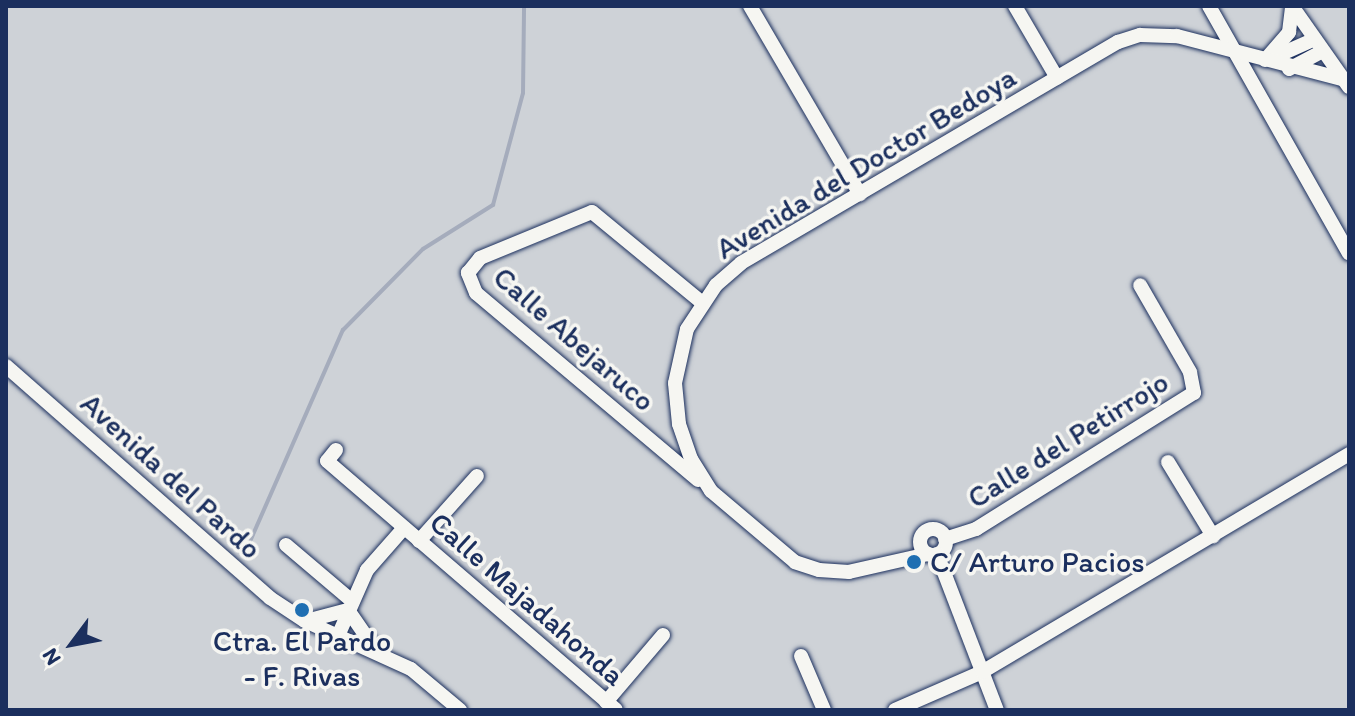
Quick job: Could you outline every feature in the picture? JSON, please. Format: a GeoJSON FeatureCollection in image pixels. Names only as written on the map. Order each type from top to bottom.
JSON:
{"type":"FeatureCollection","features":[{"type":"Feature","properties":{"kind":"street"},"geometry":{"type":"LineString","coordinates":[[750,6],[860,194]]}},
{"type":"Feature","properties":{"kind":"street"},"geometry":{"type":"LineString","coordinates":[[1015,6],[1057,78]]}},
{"type":"Feature","properties":{"kind":"street"},"geometry":{"type":"LineString","coordinates":[[1209,6],[1349,253]]}},
{"type":"Feature","properties":{"kind":"street"},"geometry":{"type":"LineString","coordinates":[[1292,6],[1345,83]]}},
{"type":"Feature","properties":{"kind":"street"},"geometry":{"type":"LineString","coordinates":[[1265,60],[1289,32],[1292,6]]}},
{"type":"Feature","properties":{"kind":"street","name":"Avenida del Doctor Bedoya"},"geometry":{"type":"LineString","coordinates":[[933,554],[849,572],[819,570],[795,562],[711,491],[691,459],[679,424],[678,353],[701,302],[741,263],[1057,78],[1140,35],[1177,36],[1345,83]]}},
{"type":"Feature","properties":{"kind":"street"},"geometry":{"type":"LineString","coordinates":[[1265,60],[1319,45]]}},
{"type":"Feature","properties":{"kind":"street"},"geometry":{"type":"LineString","coordinates":[[1289,69],[1319,45]]}},
{"type":"Feature","properties":{"kind":"street","name":"Calle Abejaruco"},"geometry":{"type":"LineString","coordinates":[[701,302],[592,212],[480,258],[468,273],[476,293],[711,491]]}},
{"type":"Feature","properties":{"kind":"street","name":"Calle del Petirrojo"},"geometry":{"type":"LineString","coordinates":[[945,539],[976,529],[1194,393],[1190,372],[1140,285]]}},
{"type":"Feature","properties":{"kind":"street","name":"Avenida del Pardo"},"geometry":{"type":"LineString","coordinates":[[6,366],[223,559],[305,621],[411,669],[460,710]]}},
{"type":"Feature","properties":{"kind":"street","name":"Calle Abejaruco"},"geometry":{"type":"LineString","coordinates":[[649,439],[667,435],[679,424]]}},
{"type":"Feature","properties":{"kind":"street","name":"Calle Majadahonda"},"geometry":{"type":"LineString","coordinates":[[336,450],[327,461],[611,706]]}},
{"type":"Feature","properties":{"kind":"street"},"geometry":{"type":"LineString","coordinates":[[895,710],[982,672],[1349,454]]}},
{"type":"Feature","properties":{"kind":"street"},"geometry":{"type":"LineString","coordinates":[[1168,462],[1213,536]]}},
{"type":"Feature","properties":{"kind":"street"},"geometry":{"type":"LineString","coordinates":[[419,541],[477,476]]}},
{"type":"Feature","properties":{"kind":"street"},"geometry":{"type":"LineString","coordinates":[[338,636],[367,570],[404,528]]}},
{"type":"Feature","properties":{"kind":"street"},"geometry":{"type":"LineString","coordinates":[[933,554],[945,539],[936,530],[923,534],[921,547],[933,554],[997,710]]}},
{"type":"Feature","properties":{"kind":"street","name":"Avenida del Doctor Bedoya"},"geometry":{"type":"LineString","coordinates":[[889,561],[923,534]]}},
{"type":"Feature","properties":{"kind":"street","name":"Avenida del Pardo"},"geometry":{"type":"LineString","coordinates":[[286,545],[350,606],[376,651]]}},
{"type":"Feature","properties":{"kind":"street"},"geometry":{"type":"LineString","coordinates":[[305,621],[350,606]]}},
{"type":"Feature","properties":{"kind":"street"},"geometry":{"type":"LineString","coordinates":[[611,706],[663,635]]}},
{"type":"Feature","properties":{"kind":"street"},"geometry":{"type":"LineString","coordinates":[[801,656],[824,710]]}},
{"type":"Feature","properties":{"kind":"shaded area"},"geometry":{"type":"Polygon","coordinates":[[[6,6],[1349,6],[1349,710],[6,710],[6,6]]]}},
{"type":"Feature","properties":{"kind":"waterway"},"geometry":{"type":"LineString","coordinates":[[248,546],[343,330],[423,249],[493,205],[523,93],[524,6]]}},
{"type":"Feature","properties":{"kind":"place","name":"C/ Arturo Pacios"},"geometry":{"type":"Point","coordinates":[914,562]}},
{"type":"Feature","properties":{"kind":"place","name":"Ctra. El Pardo - F. Rivas"},"geometry":{"type":"Point","coordinates":[302,610]}}]}
